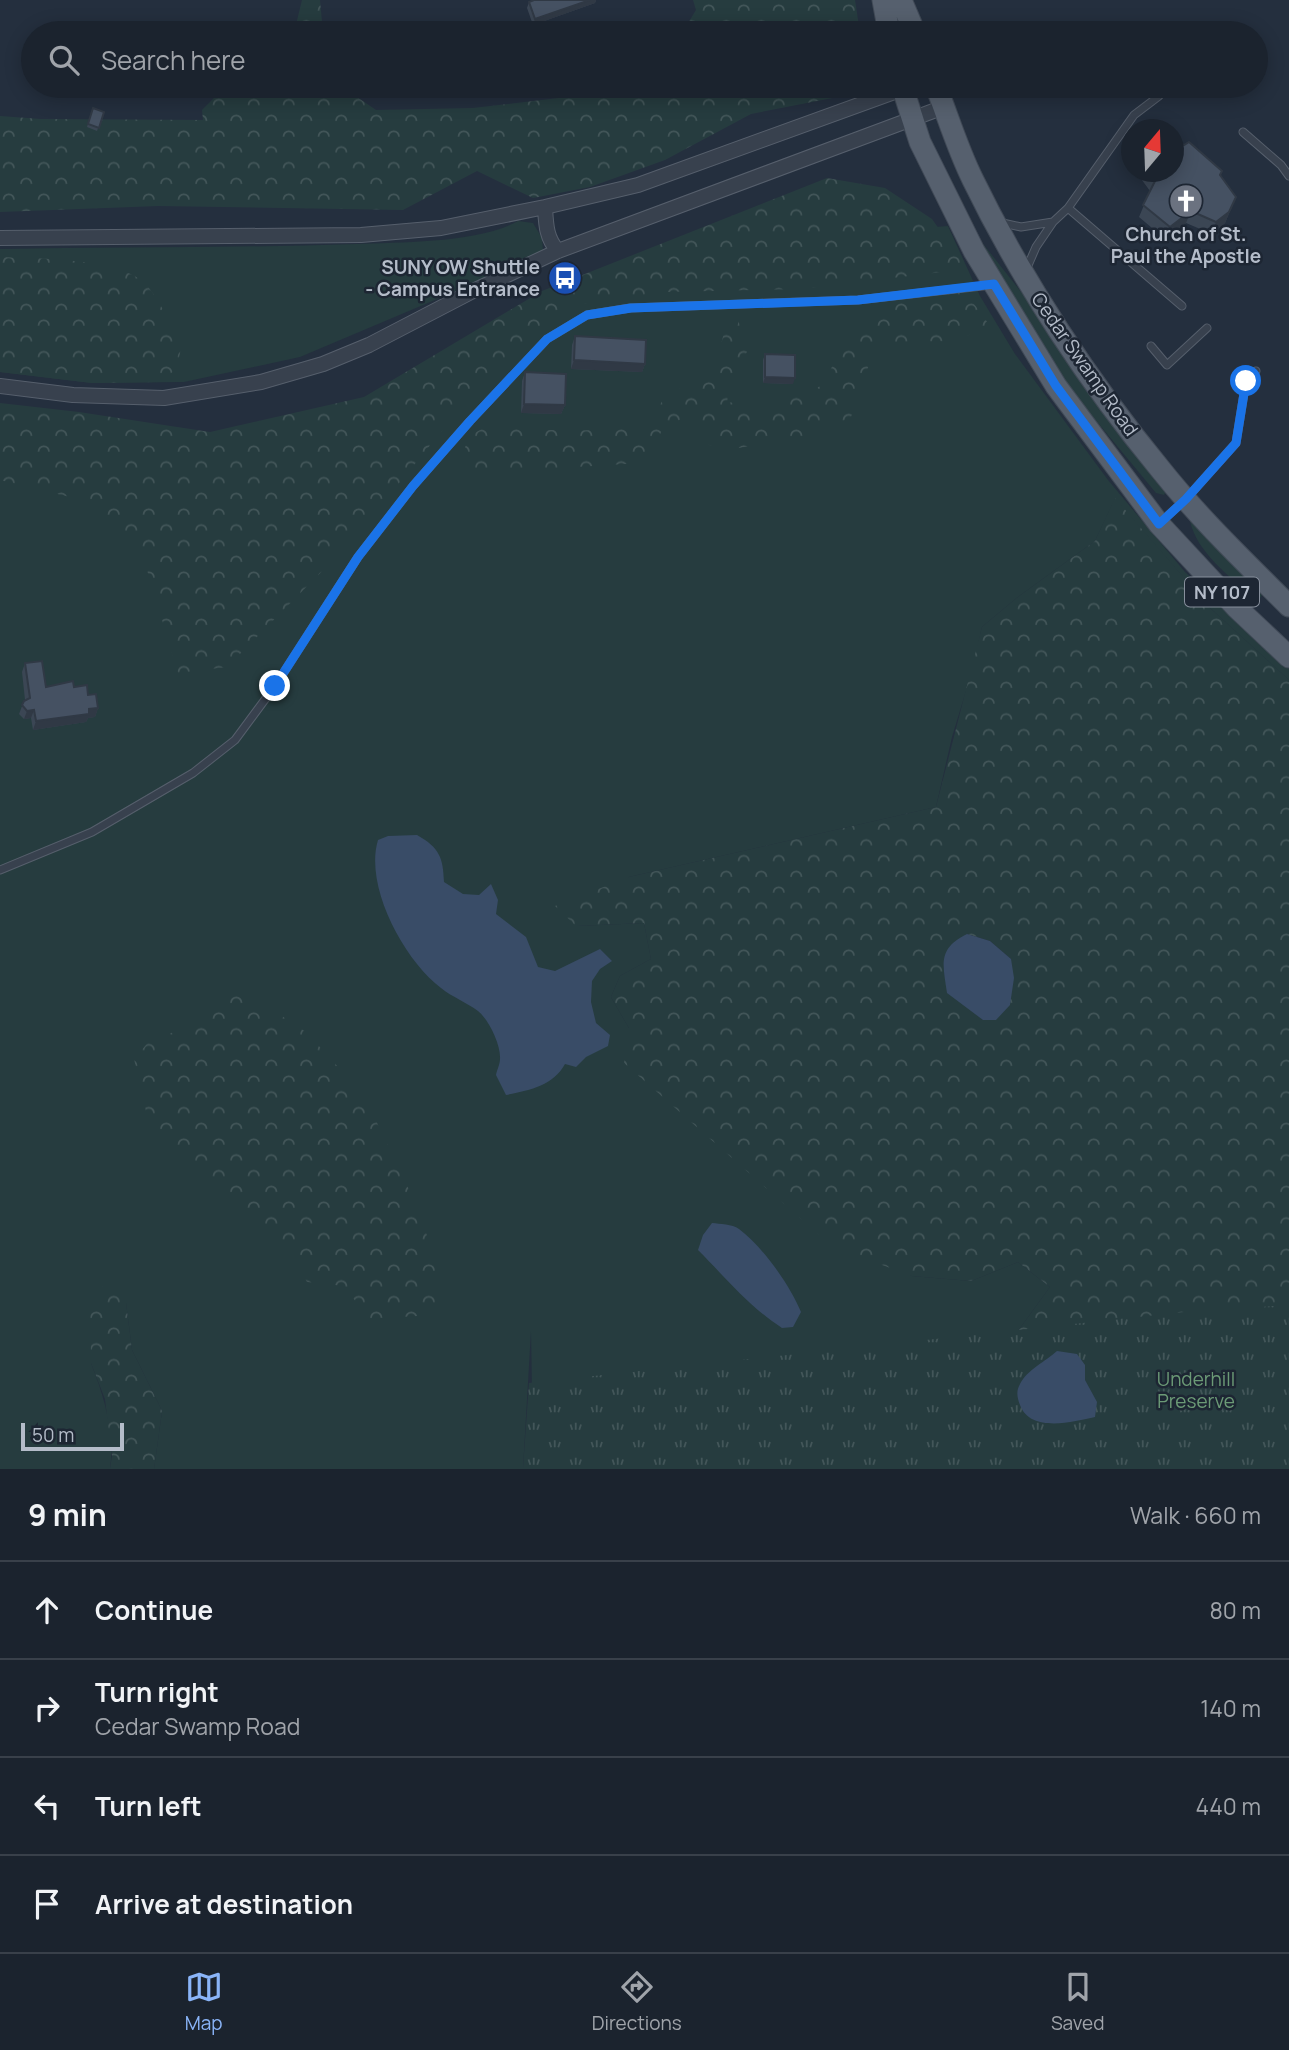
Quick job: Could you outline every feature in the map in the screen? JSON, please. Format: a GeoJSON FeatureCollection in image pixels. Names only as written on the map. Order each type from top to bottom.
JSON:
{"type":"FeatureCollection","features":[{"type":"Feature","properties":{"kind":"main road"},"geometry":{"type":"LineString","coordinates":[[883,0],[887,21]]}},
{"type":"Feature","properties":{"kind":"main road"},"geometry":{"type":"LineString","coordinates":[[901,0],[910,21]]}},
{"type":"Feature","properties":{"kind":"main road","name":"Cedar Swamp Road"},"geometry":{"type":"LineString","coordinates":[[908,98],[920,142],[974,251],[1056,386],[1159,524],[1237,608],[1289,657]]}},
{"type":"Feature","properties":{"kind":"main road","name":"Cedar Swamp Road"},"geometry":{"type":"LineString","coordinates":[[941,98],[971,178],[1024,274],[1094,380],[1160,470],[1289,606]]}},
{"type":"Feature","properties":{"kind":"street"},"geometry":{"type":"LineString","coordinates":[[0,238],[361,234],[441,228],[638,185],[876,98]]}},
{"type":"Feature","properties":{"kind":"street"},"geometry":{"type":"LineString","coordinates":[[0,386],[72,395],[164,398],[261,382],[323,364],[369,345],[558,251],[944,107]]}},
{"type":"Feature","properties":{"kind":"street"},"geometry":{"type":"LineString","coordinates":[[545,207],[546,230],[558,251]]}},
{"type":"Feature","properties":{"kind":"lane"},"geometry":{"type":"LineString","coordinates":[[1024,274],[1036,247],[1053,222],[1068,208],[1133,116],[1156,98]]}},
{"type":"Feature","properties":{"kind":"lane"},"geometry":{"type":"LineString","coordinates":[[1243,132],[1281,165],[1289,176]]}},
{"type":"Feature","properties":{"kind":"lane"},"geometry":{"type":"LineString","coordinates":[[1068,208],[1182,306]]}},
{"type":"Feature","properties":{"kind":"lane"},"geometry":{"type":"LineString","coordinates":[[995,221],[1021,227],[1053,222]]}},
{"type":"Feature","properties":{"kind":"lane"},"geometry":{"type":"LineString","coordinates":[[0,870],[92,832],[193,773],[235,740],[275,686],[358,557],[413,486],[547,339],[587,315],[631,308],[858,300],[994,284]]}},
{"type":"Feature","properties":{"kind":"lane"},"geometry":{"type":"LineString","coordinates":[[1151,346],[1167,365],[1207,328]]}},
{"type":"Feature","properties":{"kind":"lane"},"geometry":{"type":"LineString","coordinates":[[1159,524],[1186,499],[1236,443],[1246,381],[1256,371]]}},
{"type":"Feature","properties":{"kind":"green space"},"geometry":{"type":"Polygon","coordinates":[[[302,0],[320,0],[322,21],[297,21],[302,0]]]}},
{"type":"Feature","properties":{"kind":"green space"},"geometry":{"type":"Polygon","coordinates":[[[693,0],[855,0],[858,21],[689,21],[696,10],[693,0]]]}},
{"type":"Feature","properties":{"kind":"green space"},"geometry":{"type":"Polygon","coordinates":[[[214,98],[358,98],[376,110],[473,108],[558,98],[833,98],[751,114],[665,160],[590,187],[533,198],[477,171],[403,210],[158,206],[0,212],[0,116],[41,119],[203,120],[202,110],[214,98]]]}},
{"type":"Feature","properties":{"kind":"green space"},"geometry":{"type":"Polygon","coordinates":[[[827,178],[885,188],[932,219],[967,269],[801,289],[665,292],[580,304],[524,347],[496,382],[454,416],[351,542],[227,667],[178,673],[144,560],[74,498],[0,480],[0,403],[210,432],[364,397],[542,291],[827,178]]]}},
{"type":"Feature","properties":{"kind":"green space"},"geometry":{"type":"Polygon","coordinates":[[[518,221],[533,223],[542,238],[543,251],[532,259],[300,357],[184,382],[92,383],[0,372],[0,249],[417,242],[482,234],[518,221]]]}},
{"type":"Feature","properties":{"kind":"green space"},"geometry":{"type":"Polygon","coordinates":[[[948,226],[980,296],[1015,354],[1108,480],[1185,572],[1289,669],[1289,680],[1211,609],[1115,499],[1095,541],[982,627],[936,807],[629,877],[576,926],[644,923],[651,959],[620,976],[611,997],[629,1028],[912,1276],[971,1281],[1018,1262],[1050,1287],[1007,1346],[533,1450],[531,1331],[523,1469],[154,1469],[162,1411],[132,1350],[126,1303],[91,1363],[107,1415],[111,1442],[110,1469],[0,1469],[0,461],[247,484],[572,293],[838,234],[948,226]]]}},
{"type":"Feature","properties":{"kind":"green space"},"geometry":{"type":"Polygon","coordinates":[[[980,240],[1049,327],[1167,489],[1164,495],[1156,493],[1055,371],[980,240]]]}},
{"type":"Feature","properties":{"kind":"green space"},"geometry":{"type":"Polygon","coordinates":[[[0,257],[102,265],[138,278],[154,295],[182,343],[177,368],[162,382],[92,383],[0,372],[0,257]]]}},
{"type":"Feature","properties":{"kind":"green space"},"geometry":{"type":"Polygon","coordinates":[[[964,290],[993,330],[978,328],[953,340],[908,342],[882,349],[868,367],[851,417],[820,433],[728,450],[698,442],[700,419],[686,418],[664,425],[650,458],[641,463],[482,473],[460,464],[468,441],[485,428],[498,426],[589,430],[625,427],[648,420],[667,393],[704,381],[715,367],[724,333],[738,320],[748,350],[731,379],[727,402],[766,407],[821,386],[841,351],[870,315],[900,303],[964,290]]]}},
{"type":"Feature","properties":{"kind":"green space"},"geometry":{"type":"Polygon","coordinates":[[[1115,498],[1211,609],[1289,680],[1289,1469],[1007,1346],[1050,1287],[1018,1262],[971,1281],[912,1276],[833,1247],[624,1063],[629,1028],[611,997],[620,976],[651,959],[644,923],[576,926],[555,906],[629,877],[936,807],[982,627],[1095,541],[1115,498]],[[967,934],[954,997],[983,1020],[1011,959],[990,941],[967,934]]]}},
{"type":"Feature","properties":{"kind":"green space"},"geometry":{"type":"Polygon","coordinates":[[[1194,519],[1263,593],[1259,600],[1252,597],[1207,554],[1194,533],[1190,521],[1194,519]]]}},
{"type":"Feature","properties":{"kind":"green space"},"geometry":{"type":"Polygon","coordinates":[[[241,989],[306,1032],[363,1094],[405,1180],[442,1273],[433,1315],[369,1319],[344,1286],[307,1282],[285,1248],[148,1120],[134,1059],[151,1039],[198,1025],[241,989]]]}},
{"type":"Feature","properties":{"kind":"green space"},"geometry":{"type":"Polygon","coordinates":[[[106,1283],[126,1303],[132,1350],[162,1411],[154,1469],[110,1469],[112,1456],[105,1399],[91,1363],[90,1300],[106,1283]]]}},
{"type":"Feature","properties":{"kind":"green space","name":"Underhill Preserve"},"geometry":{"type":"Polygon","coordinates":[[[1289,1305],[1289,1469],[523,1469],[529,1383],[1184,1312],[1289,1305]]]}},
{"type":"Feature","properties":{"kind":"water"},"geometry":{"type":"Polygon","coordinates":[[[417,835],[431,844],[439,854],[444,882],[463,894],[479,895],[491,884],[498,900],[496,914],[526,937],[538,967],[555,971],[600,949],[612,961],[600,969],[592,981],[591,1002],[596,1023],[610,1035],[608,1046],[586,1057],[576,1067],[565,1064],[554,1077],[540,1086],[506,1095],[496,1075],[500,1061],[499,1047],[486,1020],[478,1011],[445,991],[414,960],[390,921],[382,900],[375,858],[378,840],[388,836],[417,835]]]}},
{"type":"Feature","properties":{"kind":"water"},"geometry":{"type":"Polygon","coordinates":[[[967,934],[990,941],[1011,959],[1014,978],[1010,1005],[996,1020],[983,1020],[947,993],[944,966],[946,952],[967,934]]]}},
{"type":"Feature","properties":{"kind":"water"},"geometry":{"type":"Polygon","coordinates":[[[712,1223],[739,1229],[757,1245],[790,1290],[801,1312],[793,1327],[782,1328],[758,1310],[698,1250],[703,1235],[712,1223]]]}},
{"type":"Feature","properties":{"kind":"water"},"geometry":{"type":"Polygon","coordinates":[[[1057,1351],[1077,1354],[1085,1365],[1085,1380],[1097,1402],[1095,1417],[1053,1423],[1042,1422],[1025,1414],[1017,1392],[1023,1379],[1057,1351]]]}},
{"type":"Feature","properties":{"kind":"building"},"geometry":{"type":"Polygon","coordinates":[[[590,0],[535,19],[529,2],[590,0]]]}},
{"type":"Feature","properties":{"kind":"building"},"geometry":{"type":"Polygon","coordinates":[[[93,108],[104,112],[99,128],[88,124],[93,108]]]}},
{"type":"Feature","properties":{"kind":"building","name":"Church of St. Paul the Apostle"},"geometry":{"type":"Polygon","coordinates":[[[1189,142],[1222,171],[1220,175],[1236,197],[1229,212],[1216,222],[1191,211],[1170,227],[1143,205],[1154,182],[1184,182],[1184,145],[1189,142]]]}},
{"type":"Feature","properties":{"kind":"building"},"geometry":{"type":"Polygon","coordinates":[[[575,336],[646,340],[645,364],[574,360],[575,336]]]}},
{"type":"Feature","properties":{"kind":"building"},"geometry":{"type":"Polygon","coordinates":[[[765,354],[795,355],[795,378],[765,377],[765,354]]]}},
{"type":"Feature","properties":{"kind":"building"},"geometry":{"type":"Polygon","coordinates":[[[525,372],[566,374],[565,405],[524,404],[525,372]]]}},
{"type":"Feature","properties":{"kind":"building"},"geometry":{"type":"Polygon","coordinates":[[[42,661],[46,687],[73,681],[74,687],[87,685],[88,695],[96,694],[98,708],[89,709],[89,714],[36,721],[34,710],[27,711],[22,705],[30,698],[25,663],[42,661]]]}},
{"type":"Feature","properties":{"kind":"place","name":"Church of St. Paul the Apostle"},"geometry":{"type":"Point","coordinates":[1186,201]}},
{"type":"Feature","properties":{"kind":"place","name":"SUNY OW Shuttle - Campus Entrance"},"geometry":{"type":"Point","coordinates":[565,278]}},
{"type":"Feature","properties":{"kind":"route"},"geometry":{"type":"LineString","coordinates":[[275,686],[358,557],[413,486],[547,339],[587,315],[631,308],[858,300],[994,284],[1056,386],[1159,524],[1186,499],[1236,443],[1246,381]]}}]}
